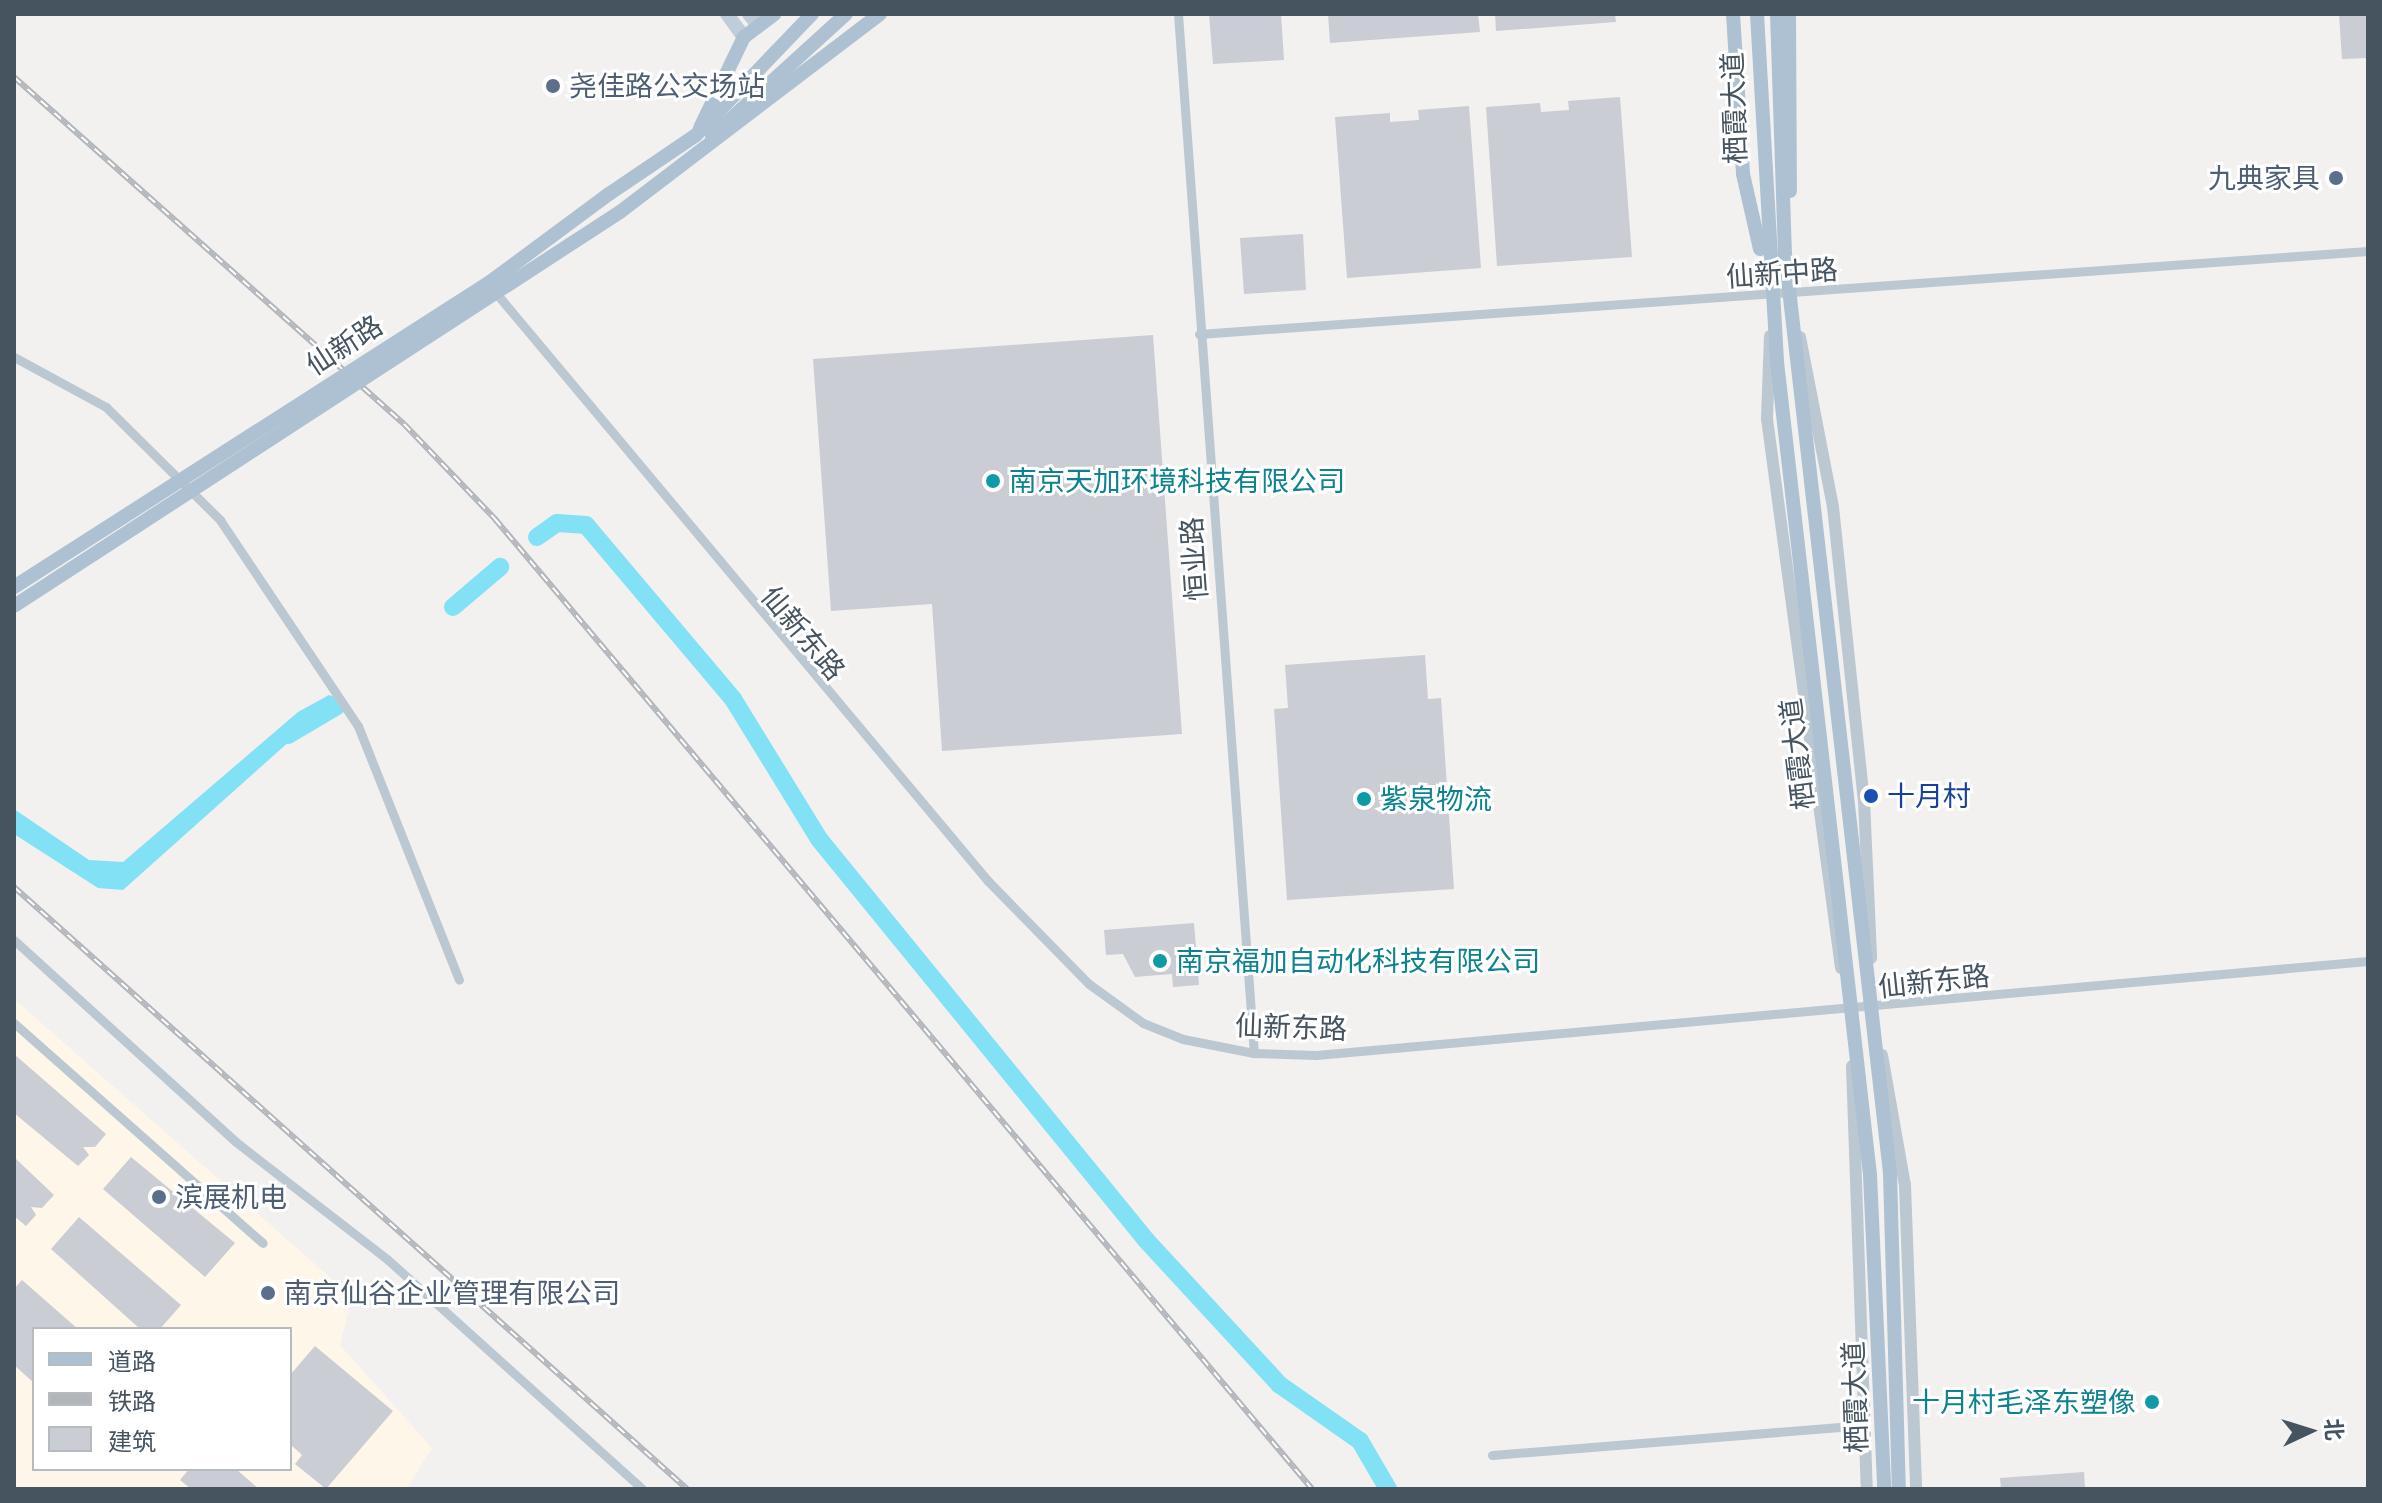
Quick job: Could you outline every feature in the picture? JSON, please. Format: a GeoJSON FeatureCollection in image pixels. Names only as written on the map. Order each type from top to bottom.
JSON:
{"type":"FeatureCollection","features":[{"type":"Feature","properties":{"kind":"main road"},"geometry":{"type":"LineString","coordinates":[[727,14],[744,37]]}},
{"type":"Feature","properties":{"kind":"main road","name":"仙新路"},"geometry":{"type":"LineString","coordinates":[[696,135],[754,20],[774,14]]}},
{"type":"Feature","properties":{"kind":"main road","name":"仙新路"},"geometry":{"type":"LineString","coordinates":[[14,587],[490,282],[696,135],[812,14]]}},
{"type":"Feature","properties":{"kind":"main road","name":"仙新路"},"geometry":{"type":"LineString","coordinates":[[658,185],[846,14]]}},
{"type":"Feature","properties":{"kind":"main road","name":"仙新路"},"geometry":{"type":"LineString","coordinates":[[14,606],[658,185],[880,14]]}},
{"type":"Feature","properties":{"kind":"main road"},"geometry":{"type":"LineString","coordinates":[[1737,14],[1737,85],[1743,174],[1771,297]]}},
{"type":"Feature","properties":{"kind":"main road","name":"栖霞大道"},"geometry":{"type":"LineString","coordinates":[[1757,14],[1771,297],[1877,1266],[1884,1489]]}},
{"type":"Feature","properties":{"kind":"main road","name":"栖霞大道"},"geometry":{"type":"LineString","coordinates":[[1777,14],[1790,295],[1890,1173],[1899,1489]]}},
{"type":"Feature","properties":{"kind":"main road"},"geometry":{"type":"LineString","coordinates":[[1789,14],[1790,295]]}},
{"type":"Feature","properties":{"kind":"street","name":"恒业路"},"geometry":{"type":"LineString","coordinates":[[1178,14],[1199,334],[1254,1053]]}},
{"type":"Feature","properties":{"kind":"street","name":"仙新中路"},"geometry":{"type":"LineString","coordinates":[[1199,334],[1771,297],[2368,251]]}},
{"type":"Feature","properties":{"kind":"street","name":"仙新东路"},"geometry":{"type":"LineString","coordinates":[[496,293],[894,776],[1089,984],[1143,1023],[1254,1053],[1849,1012],[2368,961]]}},
{"type":"Feature","properties":{"kind":"street"},"geometry":{"type":"LineString","coordinates":[[14,357],[106,407],[220,520],[358,726],[459,980]]}},
{"type":"Feature","properties":{"kind":"street"},"geometry":{"type":"LineString","coordinates":[[14,940],[236,1142],[387,1259],[642,1489]]}},
{"type":"Feature","properties":{"kind":"street"},"geometry":{"type":"LineString","coordinates":[[1872,1010],[1905,1185],[1916,1489]]}},
{"type":"Feature","properties":{"kind":"street"},"geometry":{"type":"LineString","coordinates":[[1849,1012],[1867,1489]]}},
{"type":"Feature","properties":{"kind":"street"},"geometry":{"type":"LineString","coordinates":[[14,1023],[263,1243]]}},
{"type":"Feature","properties":{"kind":"street"},"geometry":{"type":"LineString","coordinates":[[1492,1455],[1865,1425]]}},
{"type":"Feature","properties":{"kind":"shaded area"},"geometry":{"type":"Polygon","coordinates":[[[14,999],[352,1297],[340,1345],[432,1448],[406,1489],[14,1489],[14,999]]]}},
{"type":"Feature","properties":{"kind":"water"},"geometry":{"type":"Polygon","coordinates":[[[329,695],[338,698],[123,890],[98,888],[14,834],[14,809],[89,860],[123,862],[298,712],[329,695]]]}},
{"type":"Feature","properties":{"kind":"building"},"geometry":{"type":"Polygon","coordinates":[[[1209,14],[1281,14],[1284,60],[1213,64],[1209,14]]]}},
{"type":"Feature","properties":{"kind":"building"},"geometry":{"type":"Polygon","coordinates":[[[1328,14],[1478,14],[1480,32],[1330,43],[1328,14]]]}},
{"type":"Feature","properties":{"kind":"building"},"geometry":{"type":"Polygon","coordinates":[[[1495,14],[1615,14],[1616,22],[1496,31],[1495,14]]]}},
{"type":"Feature","properties":{"kind":"building"},"geometry":{"type":"Polygon","coordinates":[[[2339,14],[2368,14],[2368,58],[2342,59],[2339,14]]]}},
{"type":"Feature","properties":{"kind":"building"},"geometry":{"type":"Polygon","coordinates":[[[1620,97],[1632,257],[1497,266],[1486,107],[1540,103],[1541,112],[1569,110],[1568,101],[1620,97]]]}},
{"type":"Feature","properties":{"kind":"building"},"geometry":{"type":"Polygon","coordinates":[[[1469,106],[1481,268],[1347,278],[1335,117],[1390,113],[1390,122],[1419,120],[1418,110],[1469,106]]]}},
{"type":"Feature","properties":{"kind":"building"},"geometry":{"type":"Polygon","coordinates":[[[1303,234],[1306,290],[1244,294],[1240,238],[1303,234]]]}},
{"type":"Feature","properties":{"kind":"building","name":"南京天加环境科技有限公司"},"geometry":{"type":"Polygon","coordinates":[[[1153,335],[1182,734],[942,751],[932,604],[831,611],[813,359],[1153,335]]]}},
{"type":"Feature","properties":{"kind":"building","name":"紫泉物流"},"geometry":{"type":"Polygon","coordinates":[[[1425,655],[1428,699],[1441,698],[1454,889],[1287,900],[1274,709],[1288,708],[1285,665],[1425,655]]]}},
{"type":"Feature","properties":{"kind":"building","name":"南京福加自动化科技有限公司"},"geometry":{"type":"Polygon","coordinates":[[[1194,923],[1199,985],[1173,987],[1172,974],[1135,977],[1123,954],[1106,955],[1104,930],[1194,923]]]}},
{"type":"Feature","properties":{"kind":"building"},"geometry":{"type":"Polygon","coordinates":[[[14,1054],[106,1134],[95,1147],[83,1147],[89,1155],[78,1166],[14,1113],[14,1054]]]}},
{"type":"Feature","properties":{"kind":"building"},"geometry":{"type":"Polygon","coordinates":[[[14,1157],[54,1195],[42,1208],[31,1207],[36,1215],[26,1226],[14,1216],[14,1157]]]}},
{"type":"Feature","properties":{"kind":"building"},"geometry":{"type":"Polygon","coordinates":[[[131,1157],[235,1243],[205,1277],[103,1189],[131,1157]]]}},
{"type":"Feature","properties":{"kind":"building"},"geometry":{"type":"Polygon","coordinates":[[[79,1217],[181,1305],[162,1327],[138,1327],[51,1249],[79,1217]]]}},
{"type":"Feature","properties":{"kind":"building"},"geometry":{"type":"Polygon","coordinates":[[[22,1280],[76,1327],[32,1327],[32,1381],[14,1365],[14,1289],[22,1280]]]}},
{"type":"Feature","properties":{"kind":"building"},"geometry":{"type":"Polygon","coordinates":[[[315,1346],[393,1411],[326,1489],[295,1464],[302,1455],[292,1446],[292,1373],[315,1346]]]}},
{"type":"Feature","properties":{"kind":"building"},"geometry":{"type":"Polygon","coordinates":[[[187,1471],[238,1471],[259,1489],[191,1489],[180,1480],[187,1471]]]}},
{"type":"Feature","properties":{"kind":"building"},"geometry":{"type":"Polygon","coordinates":[[[2084,1472],[2085,1489],[2001,1489],[2000,1478],[2084,1472]]]}},
{"type":"Feature","properties":{"kind":"waterway"},"geometry":{"type":"LineString","coordinates":[[537,537],[557,523],[586,525],[733,699],[819,839],[1146,1240],[1280,1385],[1360,1441],[1388,1489]]}},
{"type":"Feature","properties":{"kind":"waterway"},"geometry":{"type":"LineString","coordinates":[[453,607],[500,567]]}},
{"type":"Feature","properties":{"kind":"waterway"},"geometry":{"type":"LineString","coordinates":[[288,735],[337,706]]}},
{"type":"Feature","properties":{"kind":"railway"},"geometry":{"type":"LineString","coordinates":[[14,77],[404,424],[495,519],[1312,1489]]}},
{"type":"Feature","properties":{"kind":"railway"},"geometry":{"type":"LineString","coordinates":[[14,887],[687,1489]]}},
{"type":"Feature","properties":{"kind":"place","name":"尧佳路公交场站"},"geometry":{"type":"Point","coordinates":[553,86]}},
{"type":"Feature","properties":{"kind":"place","name":"九典家具"},"geometry":{"type":"Point","coordinates":[2336,178]}},
{"type":"Feature","properties":{"kind":"place","name":"南京天加环境科技有限公司"},"geometry":{"type":"Point","coordinates":[993,481]}},
{"type":"Feature","properties":{"kind":"place","name":"十月村"},"geometry":{"type":"Point","coordinates":[1871,796]}},
{"type":"Feature","properties":{"kind":"place","name":"紫泉物流"},"geometry":{"type":"Point","coordinates":[1364,799]}},
{"type":"Feature","properties":{"kind":"place","name":"南京福加自动化科技有限公司"},"geometry":{"type":"Point","coordinates":[1160,961]}},
{"type":"Feature","properties":{"kind":"place","name":"滨展机电"},"geometry":{"type":"Point","coordinates":[159,1197]}},
{"type":"Feature","properties":{"kind":"place","name":"南京仙谷企业管理有限公司"},"geometry":{"type":"Point","coordinates":[268,1293]}},
{"type":"Feature","properties":{"kind":"place","name":"十月村毛泽东塑像"},"geometry":{"type":"Point","coordinates":[2152,1402]}}]}
